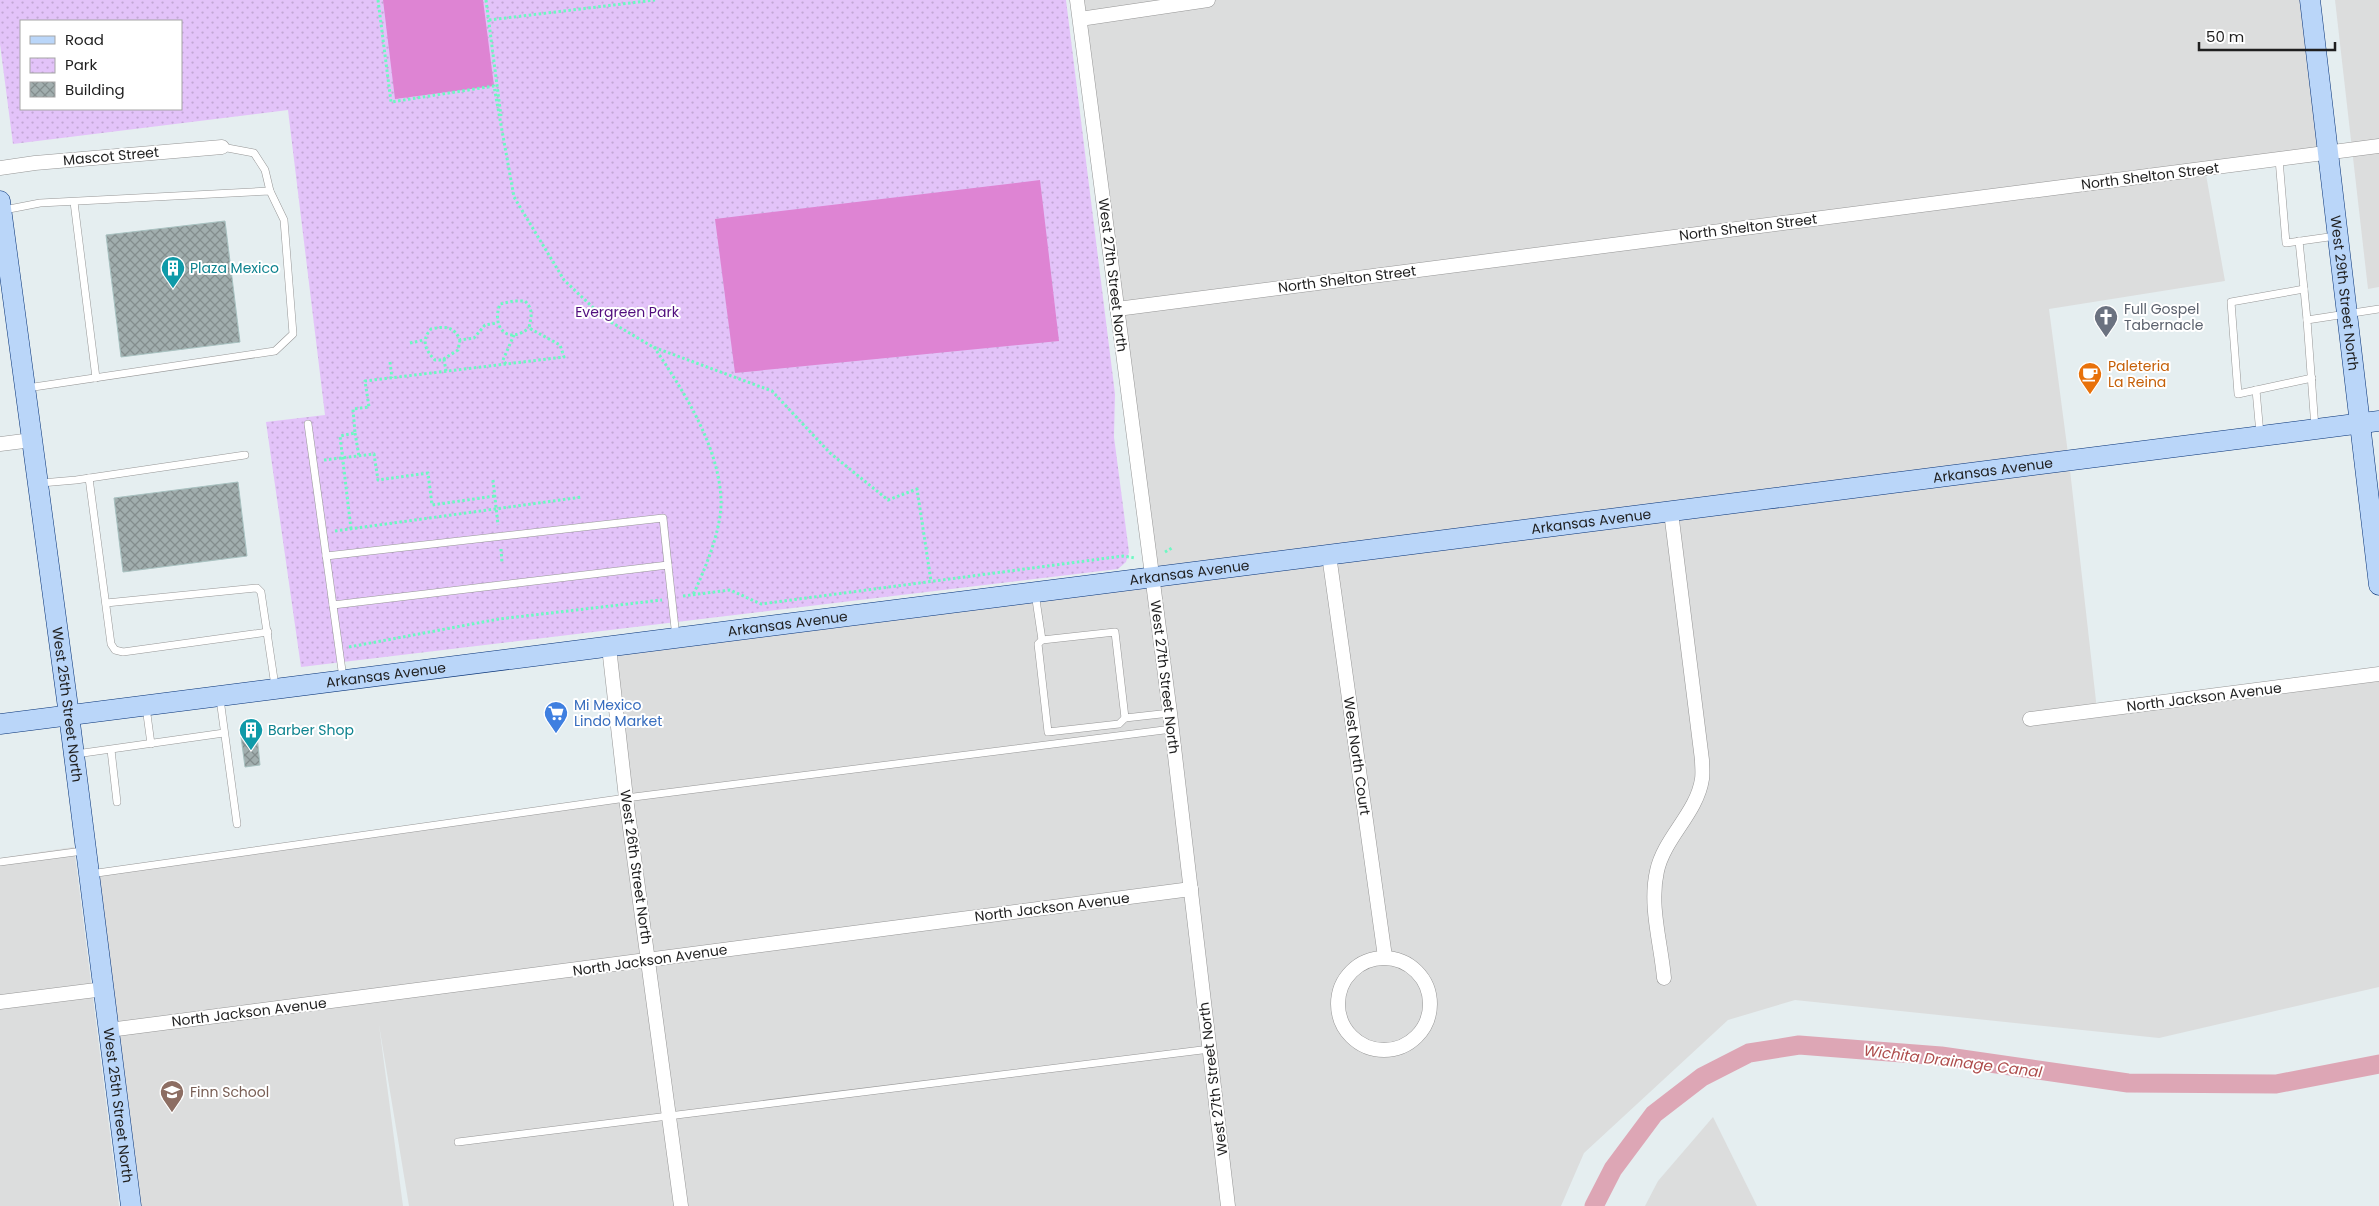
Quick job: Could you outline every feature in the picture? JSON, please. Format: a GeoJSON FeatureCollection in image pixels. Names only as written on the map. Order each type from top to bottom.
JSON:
{"type":"FeatureCollection","features":[{"type":"Feature","properties":{"kind":"street","name":"West 27th Street North"},"geometry":{"type":"LineString","coordinates":[[1077,0],[1170,713],[1228,1206]]}},
{"type":"Feature","properties":{"kind":"street"},"geometry":{"type":"LineString","coordinates":[[1080,19],[1208,0]]}},
{"type":"Feature","properties":{"kind":"street","name":"West 29th Street North"},"geometry":{"type":"LineString","coordinates":[[2310,0],[2348,312],[2370,422],[2379,585]]}},
{"type":"Feature","properties":{"kind":"street","name":"North Shelton Street"},"geometry":{"type":"LineString","coordinates":[[1118,309],[2379,146]]}},
{"type":"Feature","properties":{"kind":"street","name":"Mascot Street"},"geometry":{"type":"LineString","coordinates":[[0,168],[35,163],[222,147]]}},
{"type":"Feature","properties":{"kind":"street","name":"West 25th Street North"},"geometry":{"type":"LineString","coordinates":[[1,206],[132,1206]]}},
{"type":"Feature","properties":{"kind":"street","name":"Arkansas Avenue"},"geometry":{"type":"LineString","coordinates":[[0,724],[2370,422]]}},
{"type":"Feature","properties":{"kind":"street"},"geometry":{"type":"LineString","coordinates":[[0,444],[32,440]]}},
{"type":"Feature","properties":{"kind":"street"},"geometry":{"type":"LineString","coordinates":[[1664,978],[1654,900],[1657,871],[1664,850],[1692,804],[1702,780],[1671,512]]}},
{"type":"Feature","properties":{"kind":"street","name":"West North Court"},"geometry":{"type":"LineString","coordinates":[[1329,555],[1384,957]]}},
{"type":"Feature","properties":{"kind":"street","name":"West 26th Street North"},"geometry":{"type":"LineString","coordinates":[[609,647],[626,798],[681,1206]]}},
{"type":"Feature","properties":{"kind":"street","name":"North Jackson Avenue"},"geometry":{"type":"LineString","coordinates":[[2030,719],[2379,674]]}},
{"type":"Feature","properties":{"kind":"street","name":"North Jackson Avenue"},"geometry":{"type":"LineString","coordinates":[[109,1030],[1191,889]]}},
{"type":"Feature","properties":{"kind":"street"},"geometry":{"type":"LineString","coordinates":[[1384,957],[1406,963],[1422,977],[1428,990],[1431,1004],[1428,1019],[1421,1032],[1411,1042],[1396,1049],[1380,1050],[1365,1046],[1352,1037],[1343,1025],[1338,1010],[1338,994],[1345,979],[1355,967],[1369,959],[1384,957]]}},
{"type":"Feature","properties":{"kind":"street"},"geometry":{"type":"LineString","coordinates":[[0,1002],[104,989]]}},
{"type":"Feature","properties":{"kind":"street"},"geometry":{"type":"LineString","coordinates":[[1223,1206],[1228,1206]]}},
{"type":"Feature","properties":{"kind":"lane"},"geometry":{"type":"LineString","coordinates":[[25,388],[275,351],[293,334],[284,220],[270,191],[265,170],[254,153],[222,147]]}},
{"type":"Feature","properties":{"kind":"lane"},"geometry":{"type":"LineString","coordinates":[[2279,159],[2286,242],[2338,236]]}},
{"type":"Feature","properties":{"kind":"lane"},"geometry":{"type":"LineString","coordinates":[[1,206],[270,191]]}},
{"type":"Feature","properties":{"kind":"lane"},"geometry":{"type":"LineString","coordinates":[[74,202],[96,378]]}},
{"type":"Feature","properties":{"kind":"lane"},"geometry":{"type":"LineString","coordinates":[[2299,241],[2315,429]]}},
{"type":"Feature","properties":{"kind":"lane"},"geometry":{"type":"LineString","coordinates":[[2304,289],[2231,302],[2238,394],[2312,378]]}},
{"type":"Feature","properties":{"kind":"lane"},"geometry":{"type":"LineString","coordinates":[[2307,320],[2348,312],[2379,309]]}},
{"type":"Feature","properties":{"kind":"lane"},"geometry":{"type":"LineString","coordinates":[[2256,390],[2260,436]]}},
{"type":"Feature","properties":{"kind":"lane"},"geometry":{"type":"LineString","coordinates":[[308,424],[343,680]]}},
{"type":"Feature","properties":{"kind":"lane"},"geometry":{"type":"LineString","coordinates":[[38,483],[90,478],[245,455]]}},
{"type":"Feature","properties":{"kind":"lane"},"geometry":{"type":"LineString","coordinates":[[90,478],[111,644],[115,650],[123,652],[268,632]]}},
{"type":"Feature","properties":{"kind":"lane"},"geometry":{"type":"LineString","coordinates":[[326,556],[663,518],[676,639]]}},
{"type":"Feature","properties":{"kind":"lane"},"geometry":{"type":"LineString","coordinates":[[333,605],[668,565]]}},
{"type":"Feature","properties":{"kind":"lane"},"geometry":{"type":"LineString","coordinates":[[106,603],[257,588],[261,592],[276,689]]}},
{"type":"Feature","properties":{"kind":"lane"},"geometry":{"type":"LineString","coordinates":[[1035,593],[1042,640]]}},
{"type":"Feature","properties":{"kind":"lane"},"geometry":{"type":"LineString","coordinates":[[1126,718],[1114,632],[1042,640],[1038,644],[1048,732],[1120,724],[1126,718],[1170,713]]}},
{"type":"Feature","properties":{"kind":"lane"},"geometry":{"type":"LineString","coordinates":[[220,696],[237,824]]}},
{"type":"Feature","properties":{"kind":"lane"},"geometry":{"type":"LineString","coordinates":[[146,705],[151,744]]}},
{"type":"Feature","properties":{"kind":"lane"},"geometry":{"type":"LineString","coordinates":[[89,874],[626,798],[1172,729]]}},
{"type":"Feature","properties":{"kind":"lane"},"geometry":{"type":"LineString","coordinates":[[74,755],[224,732]]}},
{"type":"Feature","properties":{"kind":"lane"},"geometry":{"type":"LineString","coordinates":[[111,750],[118,802]]}},
{"type":"Feature","properties":{"kind":"lane"},"geometry":{"type":"LineString","coordinates":[[0,862],[86,851]]}},
{"type":"Feature","properties":{"kind":"lane"},"geometry":{"type":"LineString","coordinates":[[458,1142],[1210,1048]]}},
{"type":"Feature","properties":{"kind":"path"},"geometry":{"type":"LineString","coordinates":[[378,0],[391,102],[494,86],[514,197],[564,280],[604,318],[654,347],[772,392],[830,453],[888,500],[917,489],[931,581]]}},
{"type":"Feature","properties":{"kind":"path"},"geometry":{"type":"LineString","coordinates":[[486,0],[507,158]]}},
{"type":"Feature","properties":{"kind":"path"},"geometry":{"type":"LineString","coordinates":[[489,20],[655,0]]}},
{"type":"Feature","properties":{"kind":"path"},"geometry":{"type":"LineString","coordinates":[[525,301],[530,306],[532,314],[529,328],[523,333],[514,335],[501,330],[497,323],[497,313],[500,304],[525,301]]}},
{"type":"Feature","properties":{"kind":"path"},"geometry":{"type":"LineString","coordinates":[[460,340],[474,338],[486,325],[497,323]]}},
{"type":"Feature","properties":{"kind":"path"},"geometry":{"type":"LineString","coordinates":[[442,326],[454,330],[460,340],[458,350],[444,359],[435,360],[425,346],[424,340],[431,329],[442,326]]}},
{"type":"Feature","properties":{"kind":"path"},"geometry":{"type":"LineString","coordinates":[[358,456],[352,409],[369,407],[365,381],[564,357],[560,345],[529,328]]}},
{"type":"Feature","properties":{"kind":"path"},"geometry":{"type":"LineString","coordinates":[[506,364],[503,360],[514,335]]}},
{"type":"Feature","properties":{"kind":"path"},"geometry":{"type":"LineString","coordinates":[[410,343],[424,340]]}},
{"type":"Feature","properties":{"kind":"path"},"geometry":{"type":"LineString","coordinates":[[654,347],[680,386],[699,422],[715,464],[721,501],[714,541],[706,568],[693,595]]}},
{"type":"Feature","properties":{"kind":"path"},"geometry":{"type":"LineString","coordinates":[[444,359],[446,371]]}},
{"type":"Feature","properties":{"kind":"path"},"geometry":{"type":"LineString","coordinates":[[390,362],[392,378]]}},
{"type":"Feature","properties":{"kind":"path"},"geometry":{"type":"LineString","coordinates":[[350,529],[340,436],[355,433]]}},
{"type":"Feature","properties":{"kind":"path"},"geometry":{"type":"LineString","coordinates":[[324,460],[374,454],[378,480],[428,473],[432,505],[495,496]]}},
{"type":"Feature","properties":{"kind":"path"},"geometry":{"type":"LineString","coordinates":[[493,480],[502,563]]}},
{"type":"Feature","properties":{"kind":"path"},"geometry":{"type":"LineString","coordinates":[[323,533],[582,497]]}},
{"type":"Feature","properties":{"kind":"path"},"geometry":{"type":"LineString","coordinates":[[339,649],[500,620],[730,590],[761,604],[1123,556],[1129,559],[1163,553],[1172,548]]}},
{"type":"Feature","properties":{"kind":"shaded area"},"geometry":{"type":"Polygon","coordinates":[[[383,0],[483,0],[494,86],[395,99],[383,0]]]}},
{"type":"Feature","properties":{"kind":"shaded area"},"geometry":{"type":"Polygon","coordinates":[[[1075,0],[2306,0],[2329,153],[2205,169],[2225,281],[2049,309],[2069,461],[2097,710],[2379,674],[2379,987],[2159,1038],[1795,1000],[1728,1020],[1584,1153],[1561,1206],[409,1206],[379,1025],[403,1206],[131,1206],[89,874],[626,798],[609,647],[1152,577],[1075,0]]]}},
{"type":"Feature","properties":{"kind":"shaded area"},"geometry":{"type":"Polygon","coordinates":[[[2335,0],[2379,0],[2379,287],[2368,289],[2335,0]]]}},
{"type":"Feature","properties":{"kind":"shaded area"},"geometry":{"type":"Polygon","coordinates":[[[1040,180],[1059,341],[735,373],[715,219],[1040,180]]]}},
{"type":"Feature","properties":{"kind":"shaded area"},"geometry":{"type":"Polygon","coordinates":[[[74,847],[119,1206],[0,1206],[0,858],[74,847]]]}},
{"type":"Feature","properties":{"kind":"shaded area"},"geometry":{"type":"Polygon","coordinates":[[[1713,1117],[1757,1206],[1645,1206],[1658,1181],[1713,1117]]]}},
{"type":"Feature","properties":{"kind":"green space","name":"Evergreen Park"},"geometry":{"type":"Polygon","coordinates":[[[0,0],[1066,0],[1115,394],[1114,437],[1129,552],[1126,562],[1118,569],[301,667],[266,422],[325,415],[288,110],[13,144],[0,44],[0,0]]]}},
{"type":"Feature","properties":{"kind":"building","name":"Plaza Mexico"},"geometry":{"type":"Polygon","coordinates":[[[225,221],[240,342],[121,357],[106,235],[225,221]]]}},
{"type":"Feature","properties":{"kind":"building"},"geometry":{"type":"Polygon","coordinates":[[[238,482],[247,556],[123,572],[114,498],[238,482]]]}},
{"type":"Feature","properties":{"kind":"building","name":"Barber Shop"},"geometry":{"type":"Polygon","coordinates":[[[257,735],[260,765],[245,767],[241,737],[257,735]]]}},
{"type":"Feature","properties":{"kind":"waterway","name":"Wichita Drainage Canal"},"geometry":{"type":"LineString","coordinates":[[1594,1206],[1613,1169],[1654,1114],[1702,1077],[1749,1053],[1799,1045],[1941,1056],[2128,1083],[2276,1084],[2379,1064]]}},
{"type":"Feature","properties":{"kind":"place","name":"Plaza Mexico"},"geometry":{"type":"Point","coordinates":[173,289]}},
{"type":"Feature","properties":{"kind":"place","name":"Full Gospel Tabernacle"},"geometry":{"type":"Point","coordinates":[2106,338]}},
{"type":"Feature","properties":{"kind":"place","name":"Paleteria La Reina"},"geometry":{"type":"Point","coordinates":[2090,395]}},
{"type":"Feature","properties":{"kind":"place","name":"Mi Mexico Lindo Market"},"geometry":{"type":"Point","coordinates":[556,734]}},
{"type":"Feature","properties":{"kind":"place","name":"Barber Shop"},"geometry":{"type":"Point","coordinates":[251,751]}},
{"type":"Feature","properties":{"kind":"place","name":"Finn School"},"geometry":{"type":"Point","coordinates":[172,1113]}}]}
